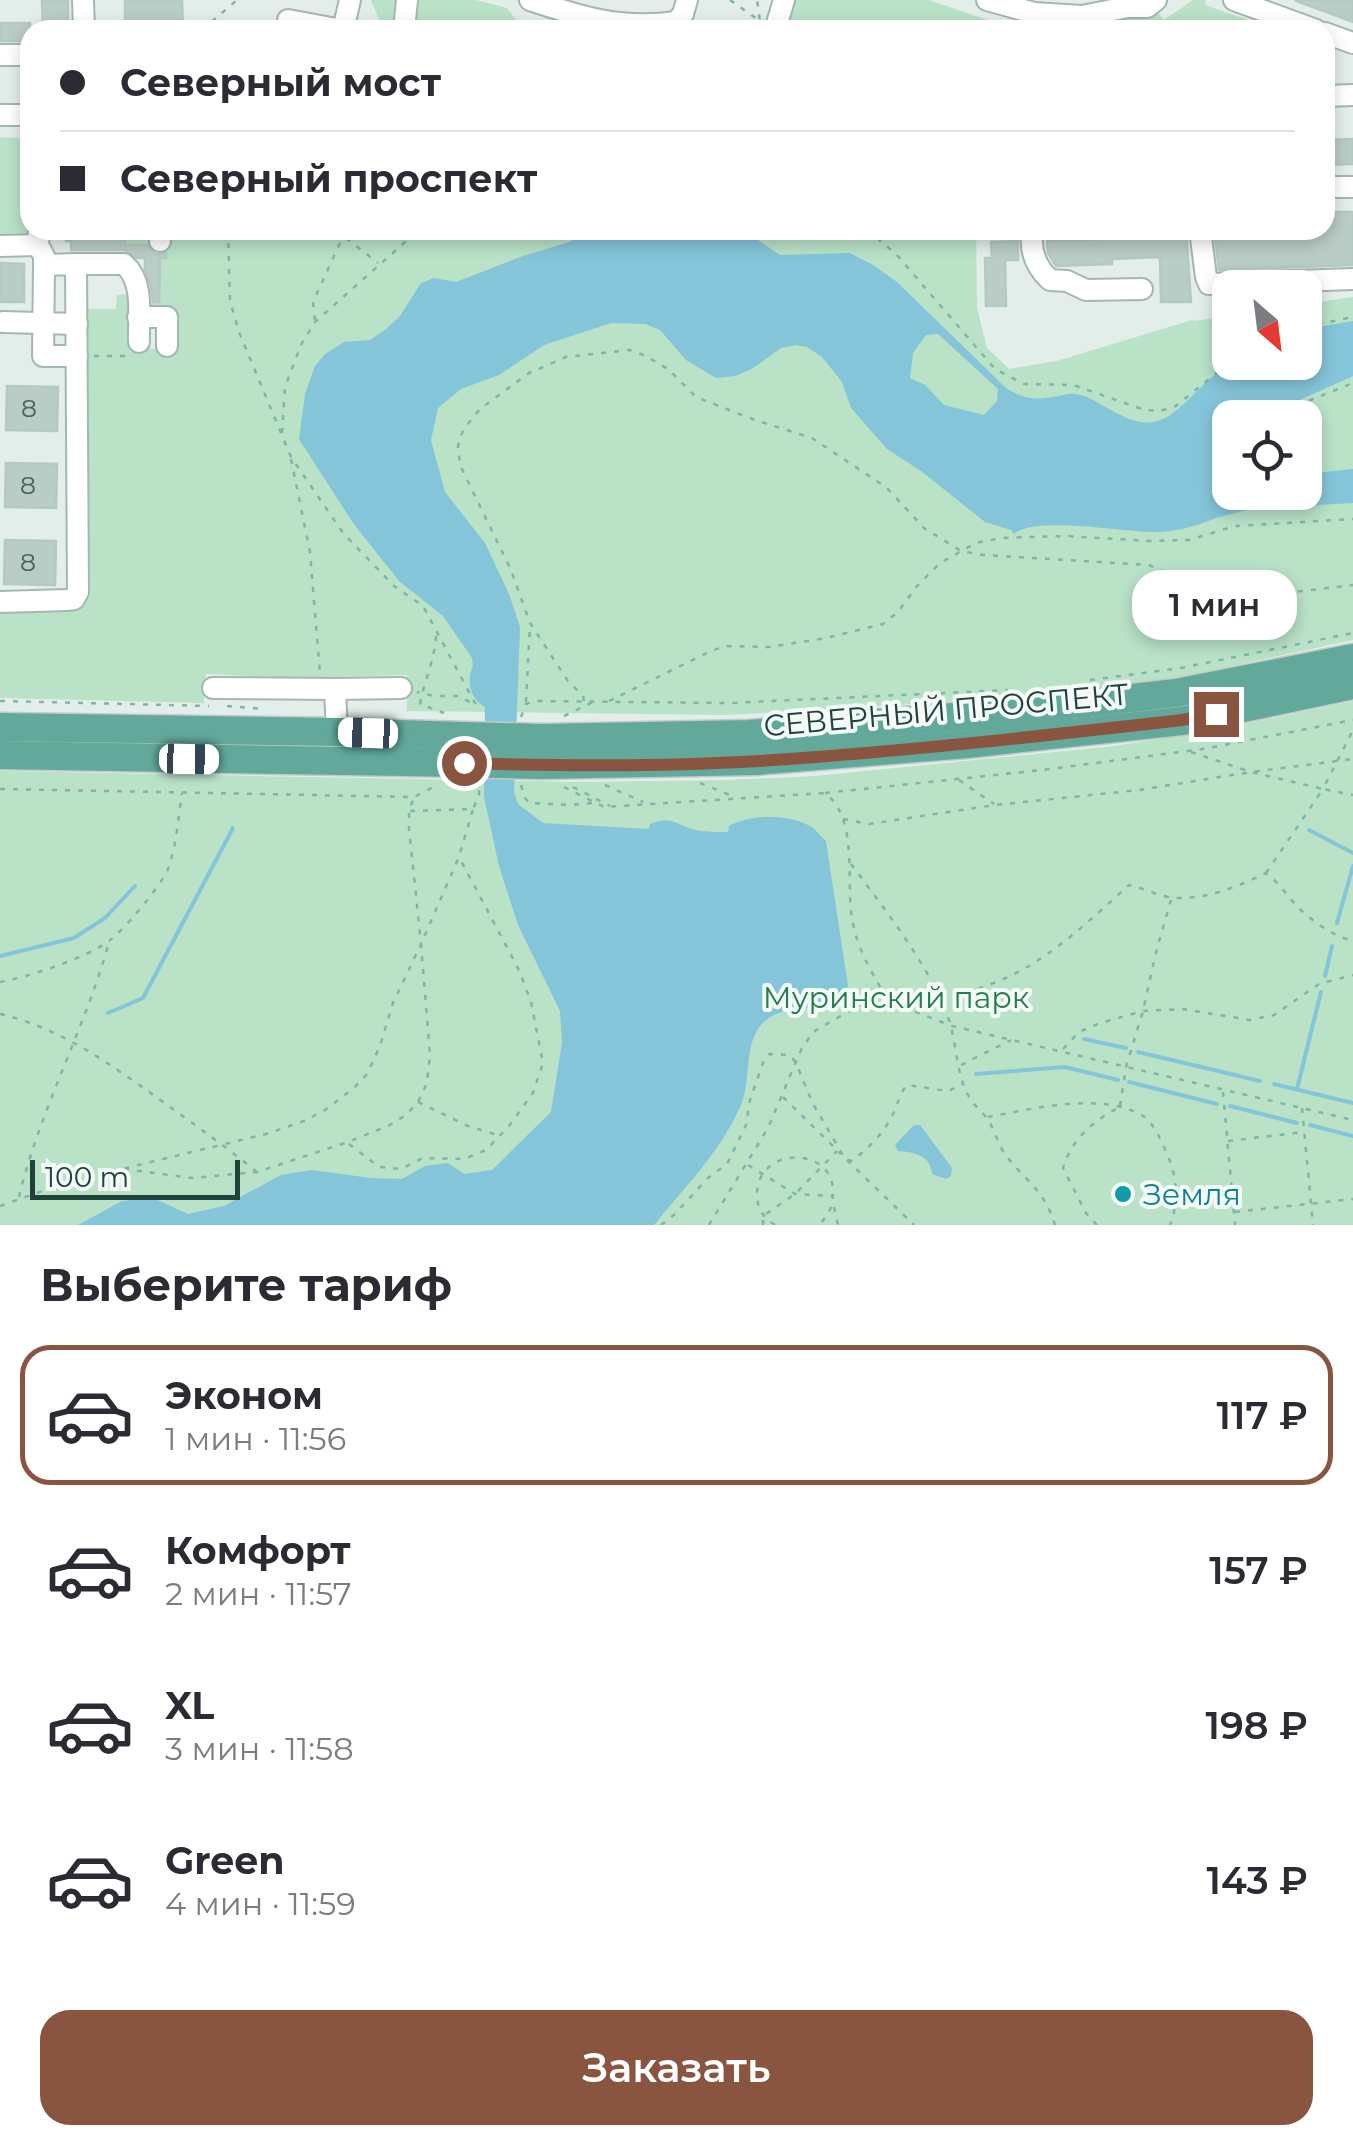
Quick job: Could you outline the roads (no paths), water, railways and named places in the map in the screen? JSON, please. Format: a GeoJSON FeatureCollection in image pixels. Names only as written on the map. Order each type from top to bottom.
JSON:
{"type":"FeatureCollection","features":[{"type":"Feature","properties":{"kind":"main road","name":"СЕВЕРНЫЙ ПРОСПЕКТ"},"geometry":{"type":"LineString","coordinates":[[550,752],[990,714],[1176,693],[1353,658]]}},
{"type":"Feature","properties":{"kind":"main road","name":"СЕВЕРНЫЙ ПРОСПЕКТ"},"geometry":{"type":"LineString","coordinates":[[550,752],[756,761],[967,744],[1182,720],[1353,684]]}},
{"type":"Feature","properties":{"kind":"main road"},"geometry":{"type":"LineString","coordinates":[[0,727],[337,732],[455,750]]}},
{"type":"Feature","properties":{"kind":"main road"},"geometry":{"type":"LineString","coordinates":[[0,756],[550,752]]}},
{"type":"Feature","properties":{"kind":"street"},"geometry":{"type":"LineString","coordinates":[[530,0],[589,20]]}},
{"type":"Feature","properties":{"kind":"street"},"geometry":{"type":"LineString","coordinates":[[987,0],[1034,13],[1084,15],[1146,7],[1156,0]]}},
{"type":"Feature","properties":{"kind":"street"},"geometry":{"type":"LineString","coordinates":[[1234,0],[1287,20]]}},
{"type":"Feature","properties":{"kind":"street"},"geometry":{"type":"LineString","coordinates":[[1033,240],[1033,256],[1050,280],[1067,281],[1086,290],[1142,289]]}},
{"type":"Feature","properties":{"kind":"street"},"geometry":{"type":"LineString","coordinates":[[1201,240],[1209,284],[1353,279]]}},
{"type":"Feature","properties":{"kind":"street"},"geometry":{"type":"LineString","coordinates":[[0,246],[40,247],[76,264],[124,264],[136,279],[139,349]]}},
{"type":"Feature","properties":{"kind":"street"},"geometry":{"type":"LineString","coordinates":[[40,247],[43,356],[77,356]]}},
{"type":"Feature","properties":{"kind":"street"},"geometry":{"type":"LineString","coordinates":[[0,602],[67,600],[78,592],[76,264]]}},
{"type":"Feature","properties":{"kind":"street"},"geometry":{"type":"LineString","coordinates":[[138,317],[167,317],[167,346]]}},
{"type":"Feature","properties":{"kind":"street"},"geometry":{"type":"LineString","coordinates":[[3,322],[77,324]]}},
{"type":"Feature","properties":{"kind":"street"},"geometry":{"type":"LineString","coordinates":[[210,697],[328,689],[411,691]]}},
{"type":"Feature","properties":{"kind":"street"},"geometry":{"type":"LineString","coordinates":[[328,689],[337,732]]}},
{"type":"Feature","properties":{"kind":"water"},"geometry":{"type":"Polygon","coordinates":[[[573,240],[758,240],[780,255],[850,253],[873,265],[897,282],[1007,389],[1032,398],[1083,396],[1132,420],[1154,422],[1175,412],[1212,377],[1212,380],[1322,380],[1322,326],[1353,321],[1353,376],[1300,400],[1212,400],[1212,510],[1244,510],[1166,531],[1061,525],[1025,528],[1014,534],[985,522],[887,449],[851,408],[842,382],[822,357],[807,347],[781,348],[736,376],[716,378],[686,360],[660,330],[645,324],[611,323],[544,345],[499,375],[461,389],[438,408],[431,440],[445,492],[485,543],[520,627],[514,792],[518,804],[543,823],[649,829],[650,824],[664,820],[701,831],[728,832],[729,826],[738,822],[768,817],[811,826],[826,841],[848,986],[831,1002],[782,1012],[761,1025],[752,1043],[744,1097],[732,1123],[701,1169],[654,1225],[78,1225],[122,1201],[153,1198],[188,1214],[224,1206],[281,1175],[311,1170],[402,1179],[425,1166],[448,1163],[464,1174],[492,1170],[551,1112],[562,1043],[560,1011],[518,925],[499,866],[484,797],[485,707],[471,689],[472,658],[443,616],[399,581],[353,523],[299,439],[305,394],[315,366],[325,354],[344,342],[370,340],[385,330],[400,316],[421,283],[434,278],[456,282],[573,240]],[[938,334],[926,335],[913,353],[910,378],[925,385],[944,405],[984,415],[997,401],[998,389],[938,334]]]}},
{"type":"Feature","properties":{"kind":"water"},"geometry":{"type":"Polygon","coordinates":[[[1353,469],[1353,503],[1322,505],[1322,472],[1353,469]]]}},
{"type":"Feature","properties":{"kind":"water"},"geometry":{"type":"Polygon","coordinates":[[[914,1125],[920,1125],[952,1168],[951,1176],[946,1179],[932,1174],[925,1159],[898,1151],[895,1145],[914,1125]]]}},
{"type":"Feature","properties":{"kind":"waterway"},"geometry":{"type":"LineString","coordinates":[[108,1013],[143,998],[233,828]]}},
{"type":"Feature","properties":{"kind":"waterway"},"geometry":{"type":"LineString","coordinates":[[1309,830],[1353,853]]}},
{"type":"Feature","properties":{"kind":"waterway"},"geometry":{"type":"LineString","coordinates":[[1337,923],[1353,866]]}},
{"type":"Feature","properties":{"kind":"waterway"},"geometry":{"type":"LineString","coordinates":[[0,956],[74,938],[105,918],[135,886]]}},
{"type":"Feature","properties":{"kind":"waterway"},"geometry":{"type":"LineString","coordinates":[[1325,976],[1332,946]]}},
{"type":"Feature","properties":{"kind":"waterway"},"geometry":{"type":"LineString","coordinates":[[1297,1089],[1321,992]]}},
{"type":"Feature","properties":{"kind":"waterway"},"geometry":{"type":"LineString","coordinates":[[1084,1039],[1126,1048]]}},
{"type":"Feature","properties":{"kind":"waterway"},"geometry":{"type":"LineString","coordinates":[[1138,1052],[1260,1081]]}},
{"type":"Feature","properties":{"kind":"waterway"},"geometry":{"type":"LineString","coordinates":[[976,1074],[1065,1067],[1118,1080]]}},
{"type":"Feature","properties":{"kind":"waterway"},"geometry":{"type":"LineString","coordinates":[[1129,1082],[1217,1104]]}},
{"type":"Feature","properties":{"kind":"waterway"},"geometry":{"type":"LineString","coordinates":[[1274,1084],[1353,1103]]}},
{"type":"Feature","properties":{"kind":"waterway"},"geometry":{"type":"LineString","coordinates":[[1230,1106],[1297,1123]]}},
{"type":"Feature","properties":{"kind":"waterway"},"geometry":{"type":"LineString","coordinates":[[1310,1125],[1353,1136]]}},
{"type":"Feature","properties":{"kind":"place","name":"Земля"},"geometry":{"type":"Point","coordinates":[1123,1194]}},
{"type":"Feature","properties":{"kind":"park label","name":"Муринский парк"},"geometry":{"type":"Point","coordinates":[896,997]}}]}
